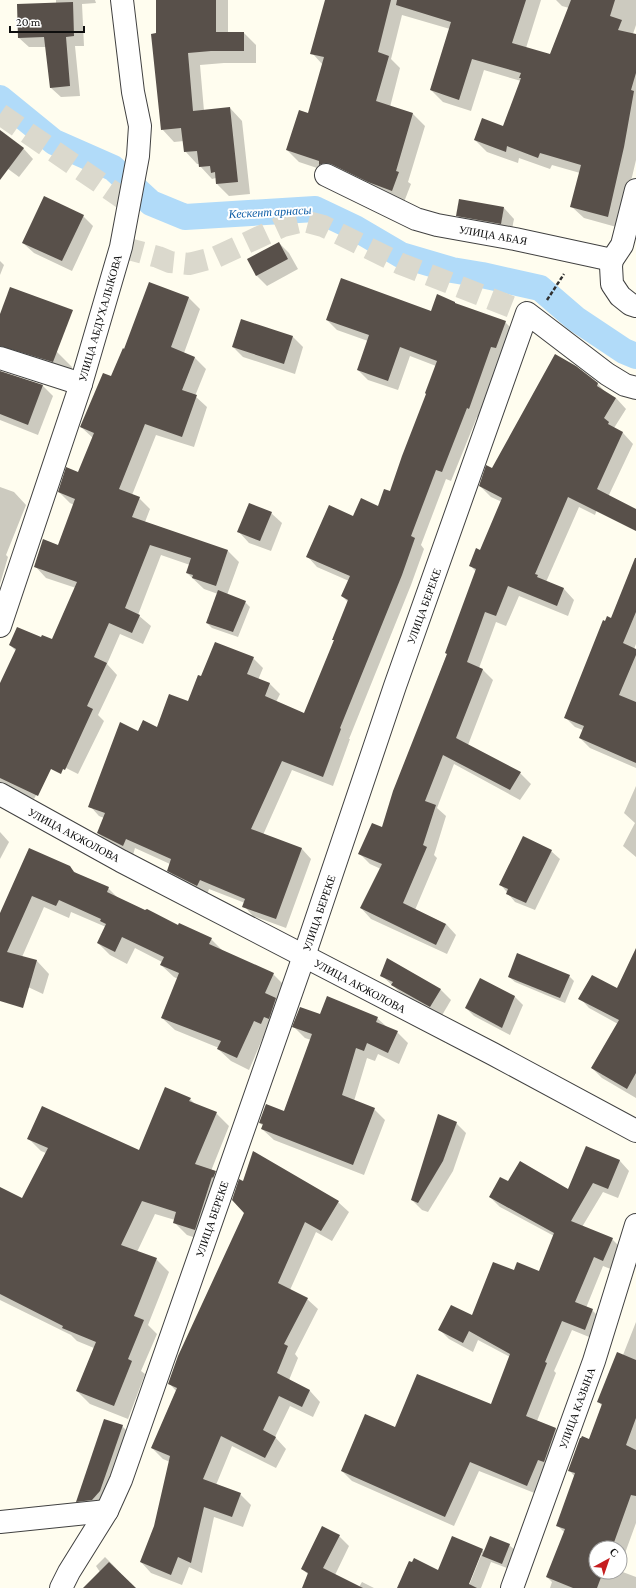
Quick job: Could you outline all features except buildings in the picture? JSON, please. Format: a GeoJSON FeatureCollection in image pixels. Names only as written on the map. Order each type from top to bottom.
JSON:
{"type":"FeatureCollection","features":[{"type":"Feature","properties":{"kind":"street","name":"УЛИЦА АБДУХАЛЫКОВА"},"geometry":{"type":"LineString","coordinates":[[0,626],[81,384],[121,246],[128,202],[138,156],[140,126],[133,92],[122,0]]}},
{"type":"Feature","properties":{"kind":"street","name":"УЛИЦА АБАЯ"},"geometry":{"type":"LineString","coordinates":[[326,175],[416,219],[437,225],[515,238],[612,260]]}},
{"type":"Feature","properties":{"kind":"street"},"geometry":{"type":"LineString","coordinates":[[636,190],[622,245],[612,260],[611,266],[612,284],[620,296],[630,304],[636,306]]}},
{"type":"Feature","properties":{"kind":"street"},"geometry":{"type":"LineString","coordinates":[[535,309],[607,374],[625,385],[636,388]]}},
{"type":"Feature","properties":{"kind":"street","name":"УЛИЦА БЕРЕКЕ"},"geometry":{"type":"LineString","coordinates":[[61,1588],[69,1572],[107,1511],[122,1480],[304,956],[393,694],[535,309]]}},
{"type":"Feature","properties":{"kind":"street"},"geometry":{"type":"LineString","coordinates":[[0,358],[81,384]]}},
{"type":"Feature","properties":{"kind":"street","name":"УЛИЦА АКЖОЛОВА"},"geometry":{"type":"LineString","coordinates":[[0,794],[121,860],[493,1054],[636,1131]]}},
{"type":"Feature","properties":{"kind":"street","name":"УЛИЦА КАЗЫНА"},"geometry":{"type":"LineString","coordinates":[[512,1588],[594,1361],[636,1225]]}},
{"type":"Feature","properties":{"kind":"street"},"geometry":{"type":"LineString","coordinates":[[0,1522],[107,1511]]}},
{"type":"Feature","properties":{"kind":"path"},"geometry":{"type":"LineString","coordinates":[[535,309],[560,282]]}},
{"type":"Feature","properties":{"kind":"waterway","name":"Кескент арнасы"},"geometry":{"type":"LineString","coordinates":[[0,98],[54,142],[113,168],[151,203],[185,217],[315,209],[355,228],[401,255],[452,270],[540,288],[576,319],[624,351],[636,356]]}},
{"type":"Feature","properties":{"kind":"tunnel"},"geometry":{"type":"LineString","coordinates":[[0,114],[128,202]]}},
{"type":"Feature","properties":{"kind":"tunnel"},"geometry":{"type":"LineString","coordinates":[[121,247],[158,257],[170,262],[189,264],[216,257],[283,226],[304,221],[323,226],[401,264],[527,313]]}}]}
